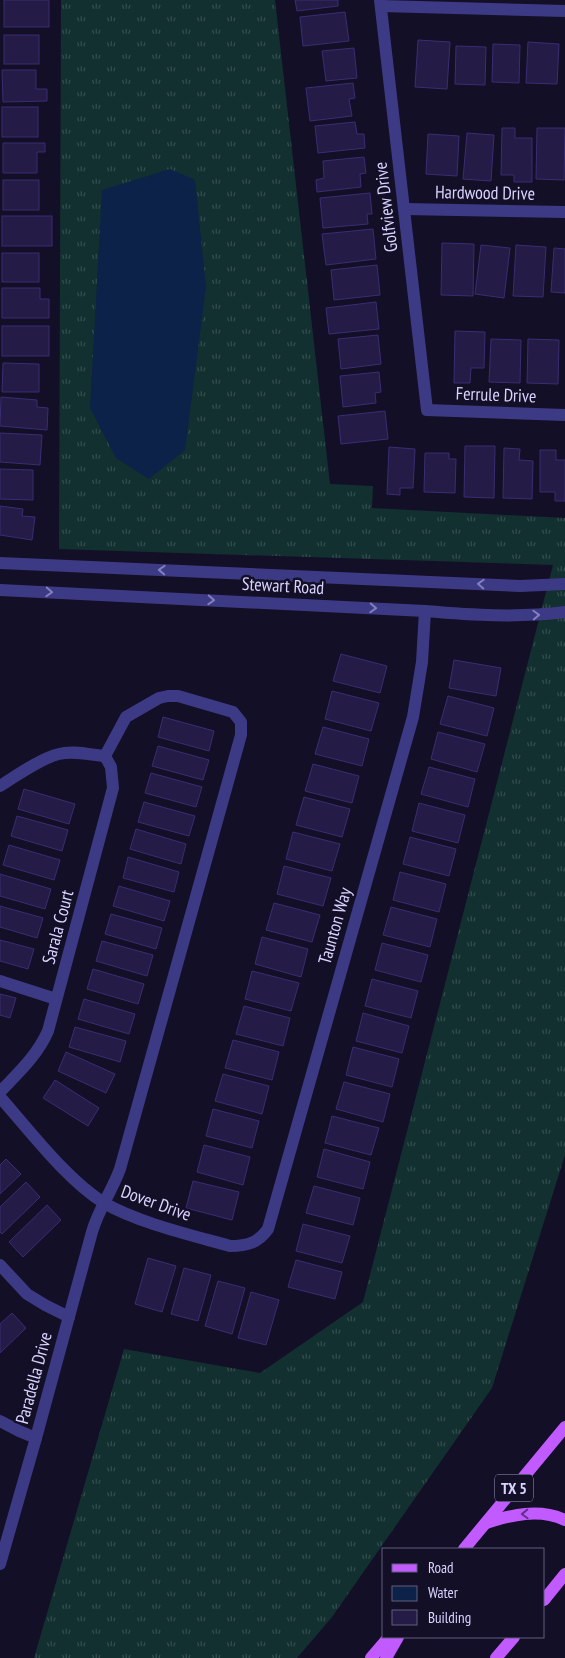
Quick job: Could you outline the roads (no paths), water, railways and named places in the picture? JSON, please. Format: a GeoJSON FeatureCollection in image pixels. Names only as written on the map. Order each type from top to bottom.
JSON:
{"type":"FeatureCollection","features":[{"type":"Feature","properties":{"kind":"main road","name":"TX 5"},"geometry":{"type":"LineString","coordinates":[[465,1548],[565,1428]]}},
{"type":"Feature","properties":{"kind":"main road"},"geometry":{"type":"LineString","coordinates":[[486,1523],[510,1515],[528,1514],[546,1514],[565,1520]]}},
{"type":"Feature","properties":{"kind":"main road"},"geometry":{"type":"LineString","coordinates":[[545,1599],[565,1574]]}},
{"type":"Feature","properties":{"kind":"main road"},"geometry":{"type":"LineString","coordinates":[[371,1658],[388,1638]]}},
{"type":"Feature","properties":{"kind":"main road"},"geometry":{"type":"LineString","coordinates":[[386,1658],[397,1638]]}},
{"type":"Feature","properties":{"kind":"main road"},"geometry":{"type":"LineString","coordinates":[[496,1658],[513,1638]]}},
{"type":"Feature","properties":{"kind":"street"},"geometry":{"type":"LineString","coordinates":[[380,3],[565,11]]}},
{"type":"Feature","properties":{"kind":"street","name":"Golfview Drive"},"geometry":{"type":"LineString","coordinates":[[380,3],[427,410]]}},
{"type":"Feature","properties":{"kind":"street","name":"Hardwood Drive"},"geometry":{"type":"LineString","coordinates":[[404,208],[565,212]]}},
{"type":"Feature","properties":{"kind":"street","name":"Ferrule Drive"},"geometry":{"type":"LineString","coordinates":[[427,410],[565,415]]}},
{"type":"Feature","properties":{"kind":"street","name":"Stewart Road"},"geometry":{"type":"LineString","coordinates":[[0,563],[520,586],[565,584]]}},
{"type":"Feature","properties":{"kind":"street","name":"Stewart Road"},"geometry":{"type":"LineString","coordinates":[[0,590],[473,615],[539,615],[565,612]]}},
{"type":"Feature","properties":{"kind":"street","name":"Taunton Way"},"geometry":{"type":"LineString","coordinates":[[254,1243],[268,1229],[413,718],[422,662],[425,611]]}},
{"type":"Feature","properties":{"kind":"street","name":"Paradella Drive"},"geometry":{"type":"LineString","coordinates":[[0,1561],[97,1215],[114,1186],[122,1160],[241,735],[241,722],[233,712],[178,696],[159,698],[126,718],[106,756]]}},
{"type":"Feature","properties":{"kind":"street"},"geometry":{"type":"LineString","coordinates":[[0,786],[48,758],[59,754],[106,756]]}},
{"type":"Feature","properties":{"kind":"street","name":"Sarala Court"},"geometry":{"type":"LineString","coordinates":[[0,1092],[29,1062],[48,1031],[114,788],[112,767],[106,756]]}},
{"type":"Feature","properties":{"kind":"street"},"geometry":{"type":"LineString","coordinates":[[0,981],[56,999]]}},
{"type":"Feature","properties":{"kind":"street","name":"Dover Drive"},"geometry":{"type":"LineString","coordinates":[[0,1097],[67,1173],[105,1203],[136,1218],[230,1246],[244,1246],[254,1243]]}},
{"type":"Feature","properties":{"kind":"street"},"geometry":{"type":"LineString","coordinates":[[0,1265],[27,1294],[45,1306],[69,1317]]}},
{"type":"Feature","properties":{"kind":"street"},"geometry":{"type":"LineString","coordinates":[[0,1422],[36,1438]]}},
{"type":"Feature","properties":{"kind":"water"},"geometry":{"type":"Polygon","coordinates":[[[170,169],[195,180],[206,287],[185,450],[149,479],[116,458],[90,408],[102,190],[170,169]]]}}]}
